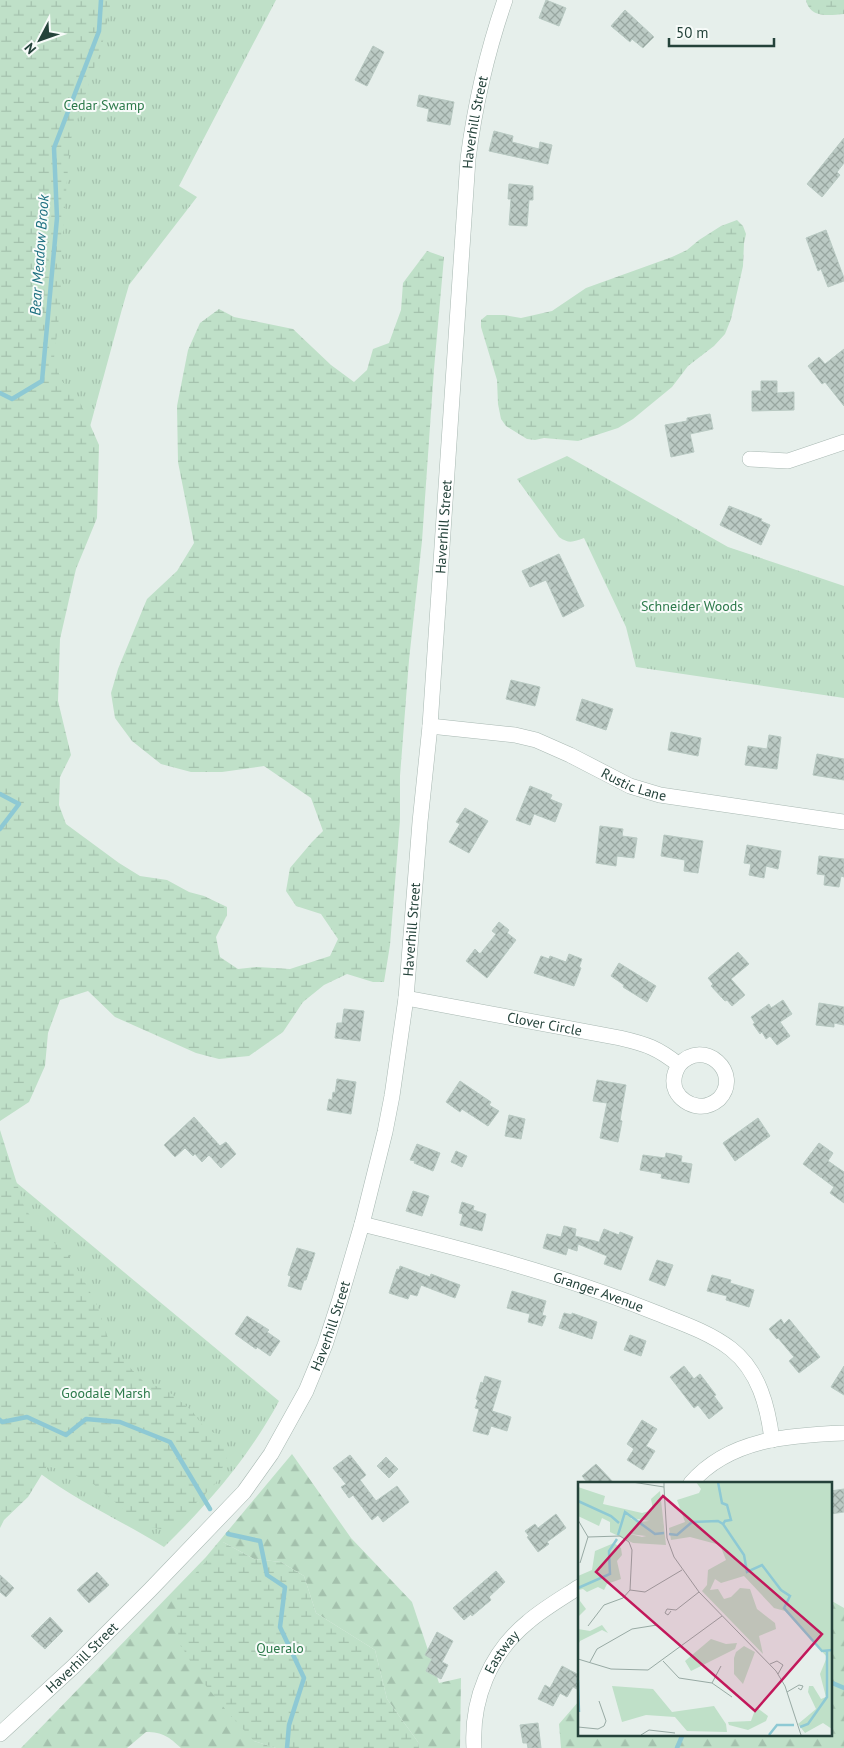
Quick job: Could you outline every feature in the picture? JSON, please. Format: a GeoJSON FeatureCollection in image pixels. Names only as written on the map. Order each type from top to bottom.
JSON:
{"type":"FeatureCollection","features":[{"type":"Feature","properties":{"kind":"street","name":"Haverhill Street"},"geometry":{"type":"LineString","coordinates":[[0,1734],[74,1666],[244,1492],[289,1423],[314,1376],[340,1299],[362,1224],[385,1132],[406,998],[420,822],[430,726],[468,159],[479,89],[505,0]]}},
{"type":"Feature","properties":{"kind":"street"},"geometry":{"type":"LineString","coordinates":[[750,460],[788,461],[844,442]]}},
{"type":"Feature","properties":{"kind":"street","name":"Rustic Lane"},"geometry":{"type":"LineString","coordinates":[[430,726],[515,735],[536,740],[630,786],[660,795],[844,822]]}},
{"type":"Feature","properties":{"kind":"street","name":"Clover Circle"},"geometry":{"type":"LineString","coordinates":[[406,998],[620,1038],[655,1048],[679,1065]]}},
{"type":"Feature","properties":{"kind":"street","name":"Granger Avenue"},"geometry":{"type":"LineString","coordinates":[[362,1224],[546,1273],[623,1300],[700,1331],[731,1349],[748,1368],[766,1406],[772,1440]]}},
{"type":"Feature","properties":{"kind":"street"},"geometry":{"type":"LineString","coordinates":[[692,1482],[706,1467],[730,1452],[772,1440],[809,1434],[844,1433]]}},
{"type":"Feature","properties":{"kind":"street","name":"Eastway"},"geometry":{"type":"LineString","coordinates":[[474,1748],[474,1726],[477,1705],[484,1681],[496,1658],[529,1620],[578,1588]]}},
{"type":"Feature","properties":{"kind":"green space","name":"Cedar Swamp"},"geometry":{"type":"Polygon","coordinates":[[[0,0],[276,0],[179,186],[197,197],[129,285],[82,456],[11,763],[0,0]]]}},
{"type":"Feature","properties":{"kind":"green space","name":"Cedar Swamp"},"geometry":{"type":"Polygon","coordinates":[[[0,0],[111,0],[104,38],[70,142],[62,244],[60,309],[54,358],[61,380],[80,402],[99,445],[97,518],[76,569],[60,639],[58,701],[71,755],[60,777],[59,805],[66,824],[140,876],[167,880],[189,892],[204,896],[227,907],[227,915],[216,937],[220,957],[238,969],[257,967],[290,969],[330,956],[338,939],[321,914],[296,906],[286,891],[290,868],[323,831],[311,798],[264,766],[222,772],[191,772],[161,764],[132,741],[115,718],[111,693],[118,669],[147,599],[177,571],[194,543],[178,462],[177,406],[188,350],[200,323],[219,309],[234,317],[293,329],[331,365],[354,382],[367,370],[373,349],[389,343],[401,310],[403,283],[427,251],[444,257],[422,541],[409,660],[400,776],[400,820],[390,945],[384,982],[373,982],[347,974],[324,985],[303,1002],[283,1032],[249,1056],[219,1059],[196,1053],[115,1017],[88,991],[60,1000],[48,1033],[45,1066],[29,1102],[0,1121],[0,0]]]}},
{"type":"Feature","properties":{"kind":"green space"},"geometry":{"type":"Polygon","coordinates":[[[806,0],[844,0],[844,14],[827,15],[816,13],[808,6],[806,0]]]}},
{"type":"Feature","properties":{"kind":"green space"},"geometry":{"type":"Polygon","coordinates":[[[737,220],[743,226],[746,234],[743,266],[731,319],[725,334],[714,346],[688,366],[672,387],[633,419],[618,428],[578,441],[544,438],[527,439],[506,426],[501,419],[497,380],[481,327],[481,320],[487,315],[521,318],[552,311],[586,288],[672,257],[687,250],[721,226],[737,220]]]}},
{"type":"Feature","properties":{"kind":"green space","name":"Schneider Woods"},"geometry":{"type":"Polygon","coordinates":[[[567,456],[728,547],[844,586],[844,698],[636,667],[626,627],[584,538],[571,542],[559,537],[517,479],[567,456]]]}},
{"type":"Feature","properties":{"kind":"green space","name":"Goodale Marsh"},"geometry":{"type":"Polygon","coordinates":[[[0,1130],[25,1209],[47,1237],[67,1253],[81,1275],[98,1307],[111,1348],[143,1381],[168,1391],[192,1411],[206,1430],[221,1435],[229,1452],[216,1483],[166,1530],[140,1525],[92,1483],[68,1472],[47,1466],[28,1497],[4,1520],[0,1528],[0,1130]]]}},
{"type":"Feature","properties":{"kind":"green space","name":"Goodale Marsh"},"geometry":{"type":"Polygon","coordinates":[[[0,1169],[279,1401],[255,1441],[227,1478],[197,1514],[164,1547],[68,1492],[38,1472],[0,1169]]]}},
{"type":"Feature","properties":{"kind":"green space"},"geometry":{"type":"Polygon","coordinates":[[[292,1454],[351,1538],[412,1602],[439,1683],[461,1678],[460,1748],[419,1748],[418,1742],[387,1699],[375,1650],[316,1613],[304,1576],[281,1562],[254,1559],[223,1542],[254,1741],[276,1748],[181,1748],[165,1736],[146,1732],[127,1748],[21,1748],[206,1557],[292,1454]]]}},
{"type":"Feature","properties":{"kind":"green space","name":"Queralo"},"geometry":{"type":"Polygon","coordinates":[[[223,1542],[254,1559],[281,1562],[304,1576],[316,1613],[375,1650],[387,1699],[418,1742],[419,1748],[276,1748],[254,1741],[202,1681],[179,1642],[176,1606],[178,1593],[223,1542]]]}},
{"type":"Feature","properties":{"kind":"green space"},"geometry":{"type":"Polygon","coordinates":[[[832,1601],[844,1608],[844,1748],[561,1748],[559,1724],[578,1702],[578,1736],[832,1736],[832,1601]]]}},
{"type":"Feature","properties":{"kind":"building"},"geometry":{"type":"Polygon","coordinates":[[[546,0],[566,8],[559,26],[539,18],[546,0]]]}},
{"type":"Feature","properties":{"kind":"building"},"geometry":{"type":"Polygon","coordinates":[[[625,10],[654,37],[643,48],[632,39],[630,42],[611,26],[625,10]]]}},
{"type":"Feature","properties":{"kind":"building"},"geometry":{"type":"Polygon","coordinates":[[[373,46],[384,52],[367,86],[355,80],[373,46]]]}},
{"type":"Feature","properties":{"kind":"building"},"geometry":{"type":"Polygon","coordinates":[[[419,95],[454,102],[450,125],[427,121],[429,109],[417,106],[419,95]]]}},
{"type":"Feature","properties":{"kind":"building"},"geometry":{"type":"Polygon","coordinates":[[[494,131],[513,136],[512,142],[539,149],[540,142],[552,145],[548,164],[489,151],[494,131]]]}},
{"type":"Feature","properties":{"kind":"building"},"geometry":{"type":"Polygon","coordinates":[[[844,138],[844,163],[837,172],[840,175],[822,197],[807,184],[844,138]]]}},
{"type":"Feature","properties":{"kind":"building"},"geometry":{"type":"Polygon","coordinates":[[[509,184],[533,186],[533,200],[529,200],[527,226],[509,225],[511,199],[508,199],[509,184]]]}},
{"type":"Feature","properties":{"kind":"building"},"geometry":{"type":"Polygon","coordinates":[[[826,230],[844,278],[844,281],[828,287],[821,269],[818,271],[806,238],[826,230]]]}},
{"type":"Feature","properties":{"kind":"building"},"geometry":{"type":"Polygon","coordinates":[[[844,349],[844,406],[825,382],[822,384],[808,366],[819,357],[825,364],[844,349]]]}},
{"type":"Feature","properties":{"kind":"building"},"geometry":{"type":"Polygon","coordinates":[[[761,381],[777,381],[777,393],[794,392],[794,410],[752,411],[752,391],[761,391],[761,381]]]}},
{"type":"Feature","properties":{"kind":"building"},"geometry":{"type":"Polygon","coordinates":[[[710,414],[713,429],[690,434],[694,452],[671,457],[665,425],[687,421],[687,418],[710,414]]]}},
{"type":"Feature","properties":{"kind":"building"},"geometry":{"type":"Polygon","coordinates":[[[729,506],[762,519],[761,521],[770,525],[761,545],[720,525],[729,506]]]}},
{"type":"Feature","properties":{"kind":"building"},"geometry":{"type":"Polygon","coordinates":[[[559,554],[584,606],[563,617],[546,580],[530,587],[522,571],[559,554]]]}},
{"type":"Feature","properties":{"kind":"building"},"geometry":{"type":"Polygon","coordinates":[[[511,680],[540,687],[535,706],[506,699],[511,680]]]}},
{"type":"Feature","properties":{"kind":"building"},"geometry":{"type":"Polygon","coordinates":[[[582,699],[613,709],[606,730],[576,720],[582,699]]]}},
{"type":"Feature","properties":{"kind":"building"},"geometry":{"type":"Polygon","coordinates":[[[671,732],[701,738],[698,756],[668,750],[671,732]]]}},
{"type":"Feature","properties":{"kind":"building"},"geometry":{"type":"Polygon","coordinates":[[[769,735],[781,737],[777,769],[745,765],[748,746],[767,749],[769,735]]]}},
{"type":"Feature","properties":{"kind":"building"},"geometry":{"type":"Polygon","coordinates":[[[817,754],[844,759],[844,780],[813,775],[817,754]]]}},
{"type":"Feature","properties":{"kind":"building"},"geometry":{"type":"Polygon","coordinates":[[[530,786],[552,795],[550,799],[562,804],[555,822],[534,814],[530,825],[516,820],[530,786]]]}},
{"type":"Feature","properties":{"kind":"building"},"geometry":{"type":"Polygon","coordinates":[[[465,808],[488,821],[469,853],[449,842],[460,824],[456,822],[465,808]]]}},
{"type":"Feature","properties":{"kind":"building"},"geometry":{"type":"Polygon","coordinates":[[[600,826],[623,829],[622,836],[637,838],[634,858],[617,856],[616,866],[596,863],[600,826]]]}},
{"type":"Feature","properties":{"kind":"building"},"geometry":{"type":"Polygon","coordinates":[[[664,835],[703,841],[698,873],[684,871],[685,860],[661,856],[664,835]]]}},
{"type":"Feature","properties":{"kind":"building"},"geometry":{"type":"Polygon","coordinates":[[[747,845],[781,851],[778,869],[766,866],[764,878],[749,875],[751,864],[744,863],[747,845]]]}},
{"type":"Feature","properties":{"kind":"building"},"geometry":{"type":"Polygon","coordinates":[[[819,856],[844,859],[844,877],[841,876],[839,887],[824,885],[825,875],[817,874],[819,856]]]}},
{"type":"Feature","properties":{"kind":"building"},"geometry":{"type":"Polygon","coordinates":[[[499,922],[509,930],[507,933],[516,940],[487,978],[466,961],[475,949],[480,954],[496,934],[492,931],[499,922]]]}},
{"type":"Feature","properties":{"kind":"building"},"geometry":{"type":"Polygon","coordinates":[[[738,952],[749,964],[731,979],[745,995],[732,1006],[711,986],[713,984],[708,978],[738,952]]]}},
{"type":"Feature","properties":{"kind":"building"},"geometry":{"type":"Polygon","coordinates":[[[569,954],[582,959],[579,967],[581,968],[574,986],[534,973],[541,956],[549,959],[550,956],[566,962],[569,954]]]}},
{"type":"Feature","properties":{"kind":"building"},"geometry":{"type":"Polygon","coordinates":[[[619,963],[656,986],[647,1002],[623,987],[624,985],[611,976],[619,963]]]}},
{"type":"Feature","properties":{"kind":"building"},"geometry":{"type":"Polygon","coordinates":[[[783,1000],[792,1014],[780,1022],[790,1036],[777,1045],[770,1036],[766,1039],[762,1032],[760,1034],[753,1024],[755,1023],[751,1017],[769,1004],[771,1008],[783,1000]]]}},
{"type":"Feature","properties":{"kind":"building"},"geometry":{"type":"Polygon","coordinates":[[[819,1003],[844,1007],[844,1025],[834,1023],[834,1027],[816,1025],[819,1003]]]}},
{"type":"Feature","properties":{"kind":"building"},"geometry":{"type":"Polygon","coordinates":[[[344,1009],[364,1011],[360,1041],[335,1038],[337,1023],[342,1023],[344,1009]]]}},
{"type":"Feature","properties":{"kind":"building"},"geometry":{"type":"Polygon","coordinates":[[[337,1079],[356,1082],[351,1114],[327,1110],[329,1099],[332,1100],[333,1092],[335,1093],[337,1079]]]}},
{"type":"Feature","properties":{"kind":"building"},"geometry":{"type":"Polygon","coordinates":[[[597,1080],[626,1085],[618,1142],[600,1138],[607,1103],[593,1101],[597,1080]]]}},
{"type":"Feature","properties":{"kind":"building"},"geometry":{"type":"Polygon","coordinates":[[[460,1081],[491,1102],[489,1105],[499,1111],[488,1126],[462,1109],[460,1112],[446,1102],[460,1081]]]}},
{"type":"Feature","properties":{"kind":"building"},"geometry":{"type":"Polygon","coordinates":[[[509,1115],[525,1119],[521,1139],[505,1136],[509,1115]]]}},
{"type":"Feature","properties":{"kind":"building"},"geometry":{"type":"Polygon","coordinates":[[[194,1117],[220,1146],[226,1142],[236,1154],[221,1168],[209,1155],[202,1162],[195,1154],[193,1156],[185,1148],[175,1157],[164,1145],[194,1117]]]}},
{"type":"Feature","properties":{"kind":"building"},"geometry":{"type":"Polygon","coordinates":[[[758,1118],[770,1136],[735,1161],[723,1143],[758,1118]]]}},
{"type":"Feature","properties":{"kind":"building"},"geometry":{"type":"Polygon","coordinates":[[[819,1143],[833,1153],[828,1161],[844,1172],[844,1203],[830,1193],[834,1187],[803,1164],[819,1143]]]}},
{"type":"Feature","properties":{"kind":"building"},"geometry":{"type":"Polygon","coordinates":[[[417,1144],[440,1153],[433,1171],[410,1160],[417,1144]]]}},
{"type":"Feature","properties":{"kind":"building"},"geometry":{"type":"Polygon","coordinates":[[[456,1151],[467,1156],[462,1167],[451,1162],[456,1151]]]}},
{"type":"Feature","properties":{"kind":"building"},"geometry":{"type":"Polygon","coordinates":[[[666,1153],[682,1156],[681,1162],[692,1164],[689,1183],[661,1178],[662,1174],[640,1170],[643,1155],[665,1158],[666,1153]]]}},
{"type":"Feature","properties":{"kind":"building"},"geometry":{"type":"Polygon","coordinates":[[[413,1191],[429,1196],[422,1216],[406,1211],[413,1191]]]}},
{"type":"Feature","properties":{"kind":"building"},"geometry":{"type":"Polygon","coordinates":[[[462,1202],[474,1206],[473,1210],[486,1214],[482,1231],[460,1225],[463,1214],[459,1213],[462,1202]]]}},
{"type":"Feature","properties":{"kind":"building"},"geometry":{"type":"Polygon","coordinates":[[[564,1226],[576,1229],[575,1236],[599,1242],[604,1229],[619,1235],[620,1232],[633,1237],[621,1270],[604,1264],[607,1256],[578,1244],[577,1251],[568,1248],[566,1255],[543,1248],[547,1234],[561,1237],[564,1226]]]}},
{"type":"Feature","properties":{"kind":"building"},"geometry":{"type":"Polygon","coordinates":[[[297,1248],[315,1253],[301,1290],[288,1286],[291,1276],[288,1275],[297,1248]]]}},
{"type":"Feature","properties":{"kind":"building"},"geometry":{"type":"Polygon","coordinates":[[[657,1260],[673,1265],[665,1286],[649,1280],[657,1260]]]}},
{"type":"Feature","properties":{"kind":"building"},"geometry":{"type":"Polygon","coordinates":[[[400,1266],[430,1277],[431,1274],[460,1285],[455,1298],[421,1285],[417,1296],[410,1294],[408,1299],[389,1293],[397,1269],[399,1270],[400,1266]]]}},
{"type":"Feature","properties":{"kind":"building"},"geometry":{"type":"Polygon","coordinates":[[[712,1275],[731,1280],[730,1283],[754,1290],[749,1307],[726,1300],[727,1296],[707,1291],[712,1275]]]}},
{"type":"Feature","properties":{"kind":"building"},"geometry":{"type":"Polygon","coordinates":[[[512,1291],[546,1301],[542,1315],[546,1316],[542,1326],[528,1322],[530,1314],[507,1308],[512,1291]]]}},
{"type":"Feature","properties":{"kind":"building"},"geometry":{"type":"Polygon","coordinates":[[[564,1313],[572,1315],[572,1313],[597,1322],[592,1339],[559,1328],[564,1313]]]}},
{"type":"Feature","properties":{"kind":"building"},"geometry":{"type":"Polygon","coordinates":[[[247,1316],[269,1330],[267,1332],[280,1341],[270,1356],[257,1347],[256,1349],[235,1334],[247,1316]]]}},
{"type":"Feature","properties":{"kind":"building"},"geometry":{"type":"Polygon","coordinates":[[[781,1319],[784,1324],[789,1319],[820,1357],[799,1373],[789,1361],[794,1357],[769,1329],[781,1319]]]}},
{"type":"Feature","properties":{"kind":"building"},"geometry":{"type":"Polygon","coordinates":[[[630,1335],[646,1341],[641,1356],[624,1350],[630,1335]]]}},
{"type":"Feature","properties":{"kind":"building"},"geometry":{"type":"Polygon","coordinates":[[[684,1366],[694,1379],[700,1374],[723,1408],[709,1419],[698,1405],[694,1408],[670,1377],[684,1366]]]}},
{"type":"Feature","properties":{"kind":"building"},"geometry":{"type":"Polygon","coordinates":[[[844,1366],[844,1395],[831,1387],[844,1366]]]}},
{"type":"Feature","properties":{"kind":"building"},"geometry":{"type":"Polygon","coordinates":[[[485,1376],[501,1381],[492,1411],[511,1417],[507,1431],[491,1426],[488,1435],[473,1431],[479,1409],[475,1408],[478,1400],[476,1399],[481,1382],[483,1383],[485,1376]]]}},
{"type":"Feature","properties":{"kind":"building"},"geometry":{"type":"Polygon","coordinates":[[[642,1420],[657,1429],[646,1446],[655,1451],[643,1470],[627,1460],[634,1449],[627,1444],[642,1420]]]}},
{"type":"Feature","properties":{"kind":"building"},"geometry":{"type":"Polygon","coordinates":[[[350,1455],[366,1475],[360,1480],[376,1501],[397,1486],[409,1502],[383,1522],[378,1515],[372,1520],[353,1495],[349,1498],[341,1487],[346,1484],[333,1468],[350,1455]]]}},
{"type":"Feature","properties":{"kind":"building"},"geometry":{"type":"Polygon","coordinates":[[[386,1457],[398,1469],[389,1478],[377,1466],[386,1457]]]}},
{"type":"Feature","properties":{"kind":"building"},"geometry":{"type":"Polygon","coordinates":[[[596,1464],[613,1482],[587,1482],[582,1476],[596,1464]]]}},
{"type":"Feature","properties":{"kind":"building"},"geometry":{"type":"Polygon","coordinates":[[[844,1489],[844,1512],[832,1514],[832,1491],[844,1489]]]}},
{"type":"Feature","properties":{"kind":"building"},"geometry":{"type":"Polygon","coordinates":[[[556,1514],[566,1528],[547,1542],[549,1544],[538,1552],[525,1531],[535,1524],[538,1528],[556,1514]]]}},
{"type":"Feature","properties":{"kind":"building"},"geometry":{"type":"Polygon","coordinates":[[[496,1571],[505,1582],[489,1597],[491,1600],[472,1616],[471,1614],[464,1620],[453,1608],[496,1571]]]}},
{"type":"Feature","properties":{"kind":"building"},"geometry":{"type":"Polygon","coordinates":[[[97,1572],[109,1585],[89,1603],[77,1590],[97,1572]]]}},
{"type":"Feature","properties":{"kind":"building"},"geometry":{"type":"Polygon","coordinates":[[[0,1575],[14,1588],[6,1597],[0,1592],[0,1575]]]}},
{"type":"Feature","properties":{"kind":"building"},"geometry":{"type":"Polygon","coordinates":[[[50,1617],[63,1631],[45,1649],[31,1636],[50,1617]]]}},
{"type":"Feature","properties":{"kind":"building"},"geometry":{"type":"Polygon","coordinates":[[[437,1632],[453,1641],[442,1662],[448,1665],[441,1679],[426,1671],[432,1659],[425,1655],[437,1632]]]}},
{"type":"Feature","properties":{"kind":"building"},"geometry":{"type":"Polygon","coordinates":[[[562,1666],[578,1674],[578,1690],[573,1687],[567,1697],[560,1693],[553,1706],[538,1699],[545,1685],[550,1688],[562,1666]]]}},
{"type":"Feature","properties":{"kind":"building"},"geometry":{"type":"Polygon","coordinates":[[[538,1723],[541,1748],[528,1748],[527,1743],[523,1743],[520,1725],[538,1723]]]}},
{"type":"Feature","properties":{"kind":"waterway","name":"Bear Meadow Brook"},"geometry":{"type":"LineString","coordinates":[[0,393],[12,399],[42,381],[57,218],[54,148],[99,31],[101,0]]}},
{"type":"Feature","properties":{"kind":"waterway","name":"Bear Meadow Brook"},"geometry":{"type":"LineString","coordinates":[[0,794],[19,804],[0,829]]}},
{"type":"Feature","properties":{"kind":"waterway"},"geometry":{"type":"LineString","coordinates":[[0,1420],[2,1422],[27,1417],[66,1435],[86,1419],[120,1422],[170,1442],[210,1509]]}},
{"type":"Feature","properties":{"kind":"waterway"},"geometry":{"type":"LineString","coordinates":[[228,1534],[260,1541],[267,1575],[285,1587],[280,1627],[304,1678],[289,1725],[287,1748]]}},
{"type":"Feature","properties":{"kind":"waterway"},"geometry":{"type":"LineString","coordinates":[[832,1683],[844,1688]]}},
{"type":"Feature","properties":{"kind":"waterway"},"geometry":{"type":"LineString","coordinates":[[677,1748],[682,1736]]}}]}
